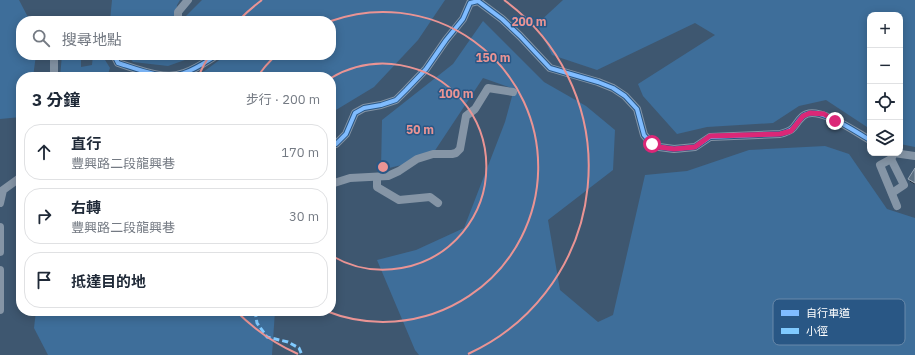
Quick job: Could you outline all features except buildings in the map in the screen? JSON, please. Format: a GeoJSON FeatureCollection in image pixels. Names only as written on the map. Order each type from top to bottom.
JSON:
{"type":"FeatureCollection","features":[{"type":"Feature","properties":{"kind":"street"},"geometry":{"type":"LineString","coordinates":[[178,16],[178,12],[188,0]]}},
{"type":"Feature","properties":{"kind":"street"},"geometry":{"type":"LineString","coordinates":[[336,144],[346,134],[355,113],[364,108],[381,105],[396,100],[426,69],[463,19],[470,3],[478,2],[502,19],[550,68],[598,82],[613,88],[625,96],[637,108],[644,135],[652,144],[659,147],[674,149],[695,147],[710,136],[780,134],[791,131],[803,116],[810,113],[824,114],[867,138]]}},
{"type":"Feature","properties":{"kind":"street"},"geometry":{"type":"LineString","coordinates":[[54,60],[54,72]]}},
{"type":"Feature","properties":{"kind":"street"},"geometry":{"type":"LineString","coordinates":[[116,60],[118,63],[144,72]]}},
{"type":"Feature","properties":{"kind":"street"},"geometry":{"type":"LineString","coordinates":[[187,72],[208,60]]}},
{"type":"Feature","properties":{"kind":"street"},"geometry":{"type":"LineString","coordinates":[[336,182],[350,178],[388,176],[417,159],[433,154],[456,153],[460,149],[466,116],[475,109],[488,88],[513,92]]}},
{"type":"Feature","properties":{"kind":"street"},"geometry":{"type":"LineString","coordinates":[[903,155],[915,156]]}},
{"type":"Feature","properties":{"kind":"street"},"geometry":{"type":"LineString","coordinates":[[892,156],[880,165],[897,206]]}},
{"type":"Feature","properties":{"kind":"street"},"geometry":{"type":"LineString","coordinates":[[892,193],[904,185],[893,156]]}},
{"type":"Feature","properties":{"kind":"street"},"geometry":{"type":"LineString","coordinates":[[377,177],[377,187],[399,200],[430,197],[438,203]]}},
{"type":"Feature","properties":{"kind":"street"},"geometry":{"type":"LineString","coordinates":[[0,203],[3,190],[16,181]]}},
{"type":"Feature","properties":{"kind":"street"},"geometry":{"type":"LineString","coordinates":[[0,227],[0,252]]}},
{"type":"Feature","properties":{"kind":"street"},"geometry":{"type":"LineString","coordinates":[[0,270],[0,310]]}},
{"type":"Feature","properties":{"kind":"shaded area"},"geometry":{"type":"Polygon","coordinates":[[[0,0],[19,0],[27,16],[16,16],[16,60],[35,60],[34,72],[16,72],[16,117],[0,119],[0,0]]]}},
{"type":"Feature","properties":{"kind":"shaded area"},"geometry":{"type":"Polygon","coordinates":[[[112,0],[180,0],[177,5],[176,16],[110,16],[112,0]]]}},
{"type":"Feature","properties":{"kind":"shaded area"},"geometry":{"type":"Polygon","coordinates":[[[202,0],[445,0],[418,40],[374,87],[336,110],[336,72],[202,72],[219,60],[336,60],[336,16],[186,16],[202,0]]]}},
{"type":"Feature","properties":{"kind":"shaded area"},"geometry":{"type":"Polygon","coordinates":[[[563,0],[915,0],[915,147],[903,145],[903,12],[867,12],[867,127],[826,100],[799,106],[773,123],[707,127],[677,134],[643,96],[638,84],[715,35],[695,23],[597,70],[552,55],[537,24],[563,0]]]}},
{"type":"Feature","properties":{"kind":"shaded area"},"geometry":{"type":"Polygon","coordinates":[[[483,21],[544,82],[586,106],[615,130],[613,170],[548,220],[560,290],[598,322],[613,315],[645,175],[687,171],[749,150],[825,146],[849,154],[887,209],[915,218],[915,355],[419,355],[415,350],[377,260],[416,250],[464,228],[505,122],[514,89],[483,78],[430,158],[381,170],[382,120],[453,64],[483,21]]]}},
{"type":"Feature","properties":{"kind":"shaded area"},"geometry":{"type":"Polygon","coordinates":[[[62,60],[81,60],[81,67],[92,65],[92,60],[105,60],[110,68],[109,72],[60,72],[62,60]]]}},
{"type":"Feature","properties":{"kind":"shaded area"},"geometry":{"type":"Polygon","coordinates":[[[131,60],[185,60],[168,66],[133,62],[131,60]]]}},
{"type":"Feature","properties":{"kind":"shaded area"},"geometry":{"type":"Polygon","coordinates":[[[35,316],[275,316],[272,355],[48,355],[34,328],[35,316]]]}},
{"type":"Feature","properties":{"kind":"marked path"},"geometry":{"type":"LineString","coordinates":[[256,316],[257,323],[267,337],[288,342],[299,348],[302,355]]}},
{"type":"Feature","properties":{"kind":"cycle path"},"geometry":{"type":"LineString","coordinates":[[336,144],[346,134],[355,113],[364,108],[381,105],[396,100],[426,69],[463,19],[470,3],[478,1],[502,19],[550,68],[598,82],[613,88],[625,96],[637,109],[644,135],[652,144],[659,147],[674,149],[695,147],[710,137],[780,134],[792,129],[803,116],[809,113],[827,116],[867,138]]}},
{"type":"Feature","properties":{"kind":"cycle path"},"geometry":{"type":"LineString","coordinates":[[116,60],[118,63],[146,72]]}},
{"type":"Feature","properties":{"kind":"cycle path"},"geometry":{"type":"LineString","coordinates":[[185,72],[209,60]]}},
{"type":"Feature","properties":{"kind":"route"},"geometry":{"type":"LineString","coordinates":[[652,144],[659,147],[674,149],[695,147],[710,136],[780,134],[791,131],[803,116],[810,113],[824,114],[835,121]]}}]}
